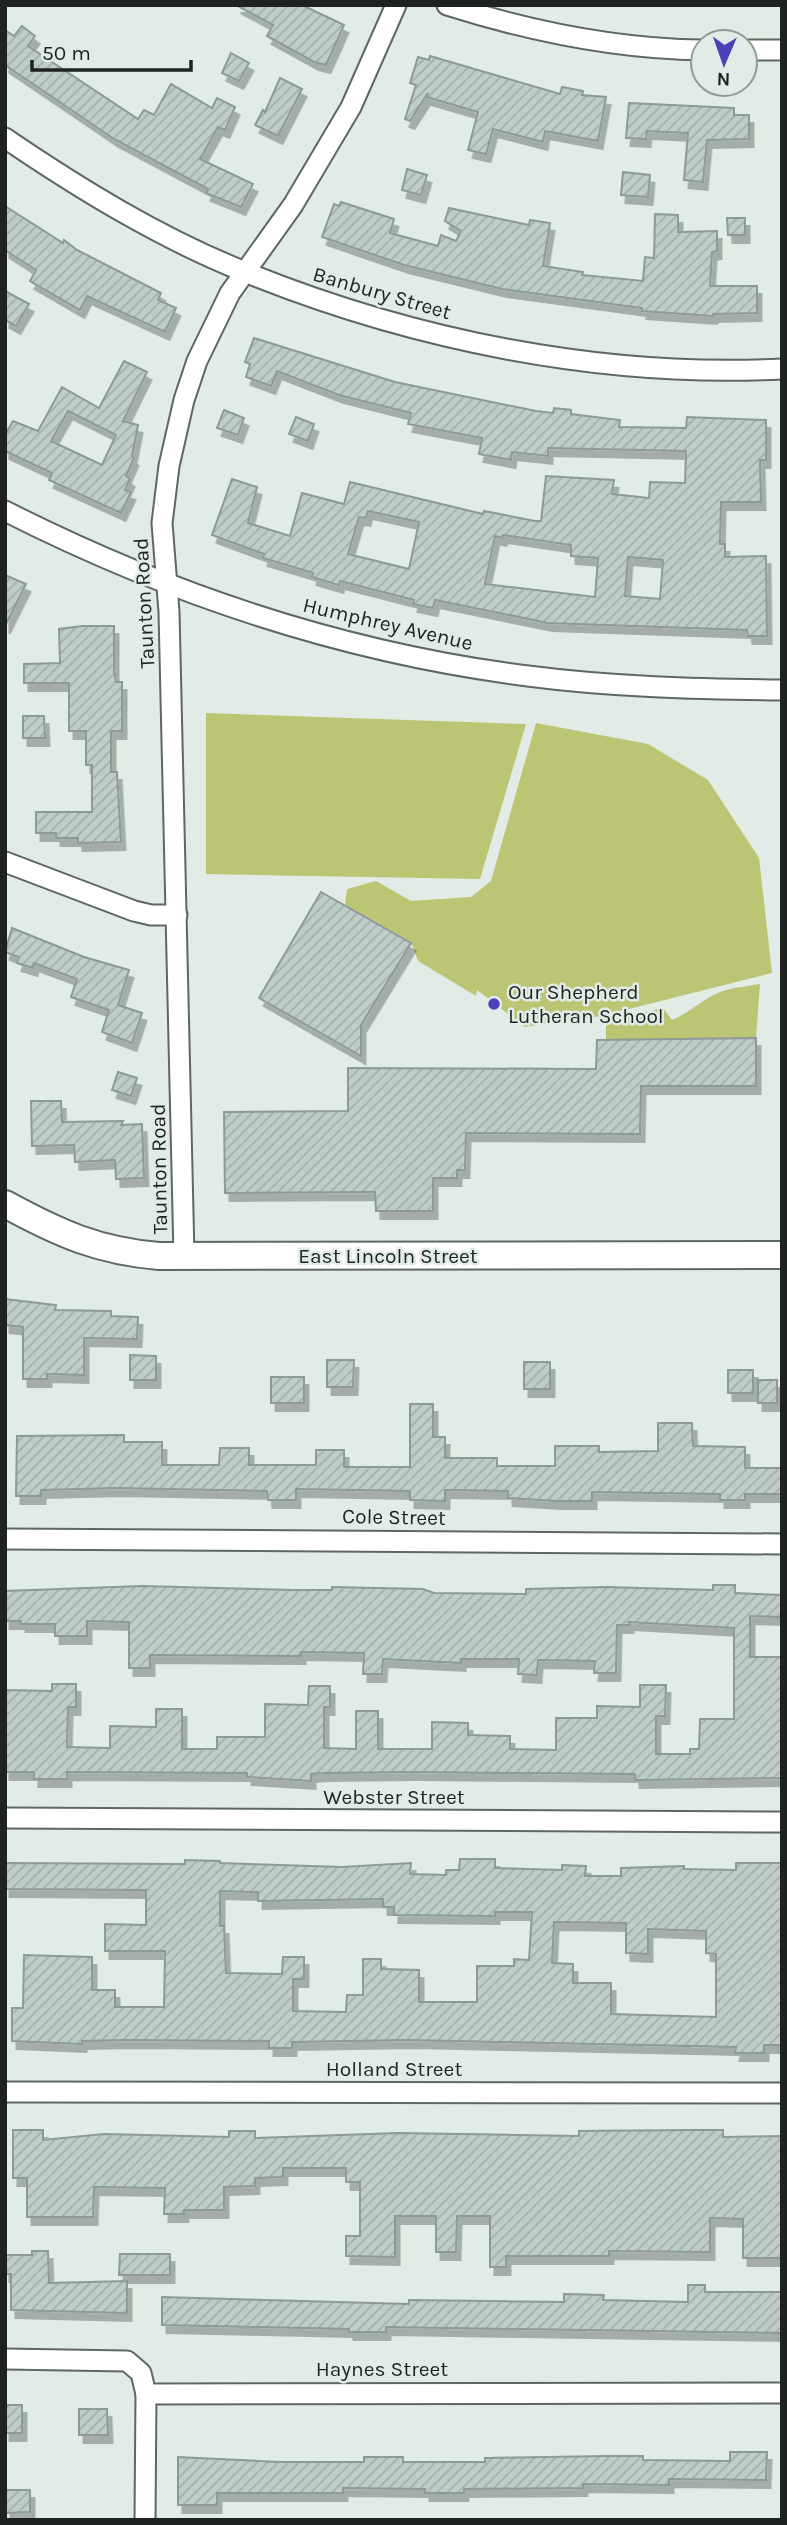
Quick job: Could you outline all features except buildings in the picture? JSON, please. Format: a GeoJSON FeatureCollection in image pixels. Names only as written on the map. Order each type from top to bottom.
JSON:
{"type":"FeatureCollection","features":[{"type":"Feature","properties":{"kind":"street","name":"Taunton Road"},"geometry":{"type":"LineString","coordinates":[[184,1256],[177,915],[162,523],[169,466],[184,400],[214,322],[245,272],[293,205],[333,139],[351,107],[396,5]]}},
{"type":"Feature","properties":{"kind":"street"},"geometry":{"type":"LineString","coordinates":[[447,5],[484,17],[569,36],[689,50]]}},
{"type":"Feature","properties":{"kind":"street"},"geometry":{"type":"LineString","coordinates":[[759,50],[782,50]]}},
{"type":"Feature","properties":{"kind":"street","name":"Banbury Street"},"geometry":{"type":"LineString","coordinates":[[5,138],[79,187],[245,272],[359,312],[482,344],[581,361],[782,369]]}},
{"type":"Feature","properties":{"kind":"street","name":"Humphrey Avenue"},"geometry":{"type":"LineString","coordinates":[[5,511],[193,595],[332,638],[477,668],[623,685],[782,690]]}},
{"type":"Feature","properties":{"kind":"street"},"geometry":{"type":"LineString","coordinates":[[5,862],[134,911],[151,915],[177,915]]}},
{"type":"Feature","properties":{"kind":"street","name":"East Lincoln Street"},"geometry":{"type":"LineString","coordinates":[[5,1204],[68,1238],[126,1253],[184,1256],[782,1255]]}},
{"type":"Feature","properties":{"kind":"street","name":"Cole Street"},"geometry":{"type":"LineString","coordinates":[[5,1539],[782,1544]]}},
{"type":"Feature","properties":{"kind":"street","name":"Webster Street"},"geometry":{"type":"LineString","coordinates":[[5,1818],[782,1822]]}},
{"type":"Feature","properties":{"kind":"street","name":"Holland Street"},"geometry":{"type":"LineString","coordinates":[[5,2092],[782,2093]]}},
{"type":"Feature","properties":{"kind":"street"},"geometry":{"type":"LineString","coordinates":[[5,2359],[127,2361],[141,2373],[146,2394],[145,2520]]}},
{"type":"Feature","properties":{"kind":"street","name":"Haynes Street"},"geometry":{"type":"LineString","coordinates":[[146,2394],[782,2393]]}},
{"type":"Feature","properties":{"kind":"green space"},"geometry":{"type":"Polygon","coordinates":[[[206,713],[526,724],[480,879],[206,874],[206,713]]]}},
{"type":"Feature","properties":{"kind":"green space"},"geometry":{"type":"Polygon","coordinates":[[[536,723],[648,744],[708,780],[759,858],[772,973],[601,1016],[525,1027],[477,990],[476,996],[418,961],[411,942],[345,905],[347,889],[376,881],[411,901],[471,897],[491,881],[536,723]]]}},
{"type":"Feature","properties":{"kind":"green space"},"geometry":{"type":"Polygon","coordinates":[[[760,984],[756,1038],[606,1040],[606,1021],[663,1008],[672,1020],[718,993],[760,984]]]}},
{"type":"Feature","properties":{"kind":"place","name":"Our Shepherd Lutheran School"},"geometry":{"type":"Point","coordinates":[494,1004]}}]}
